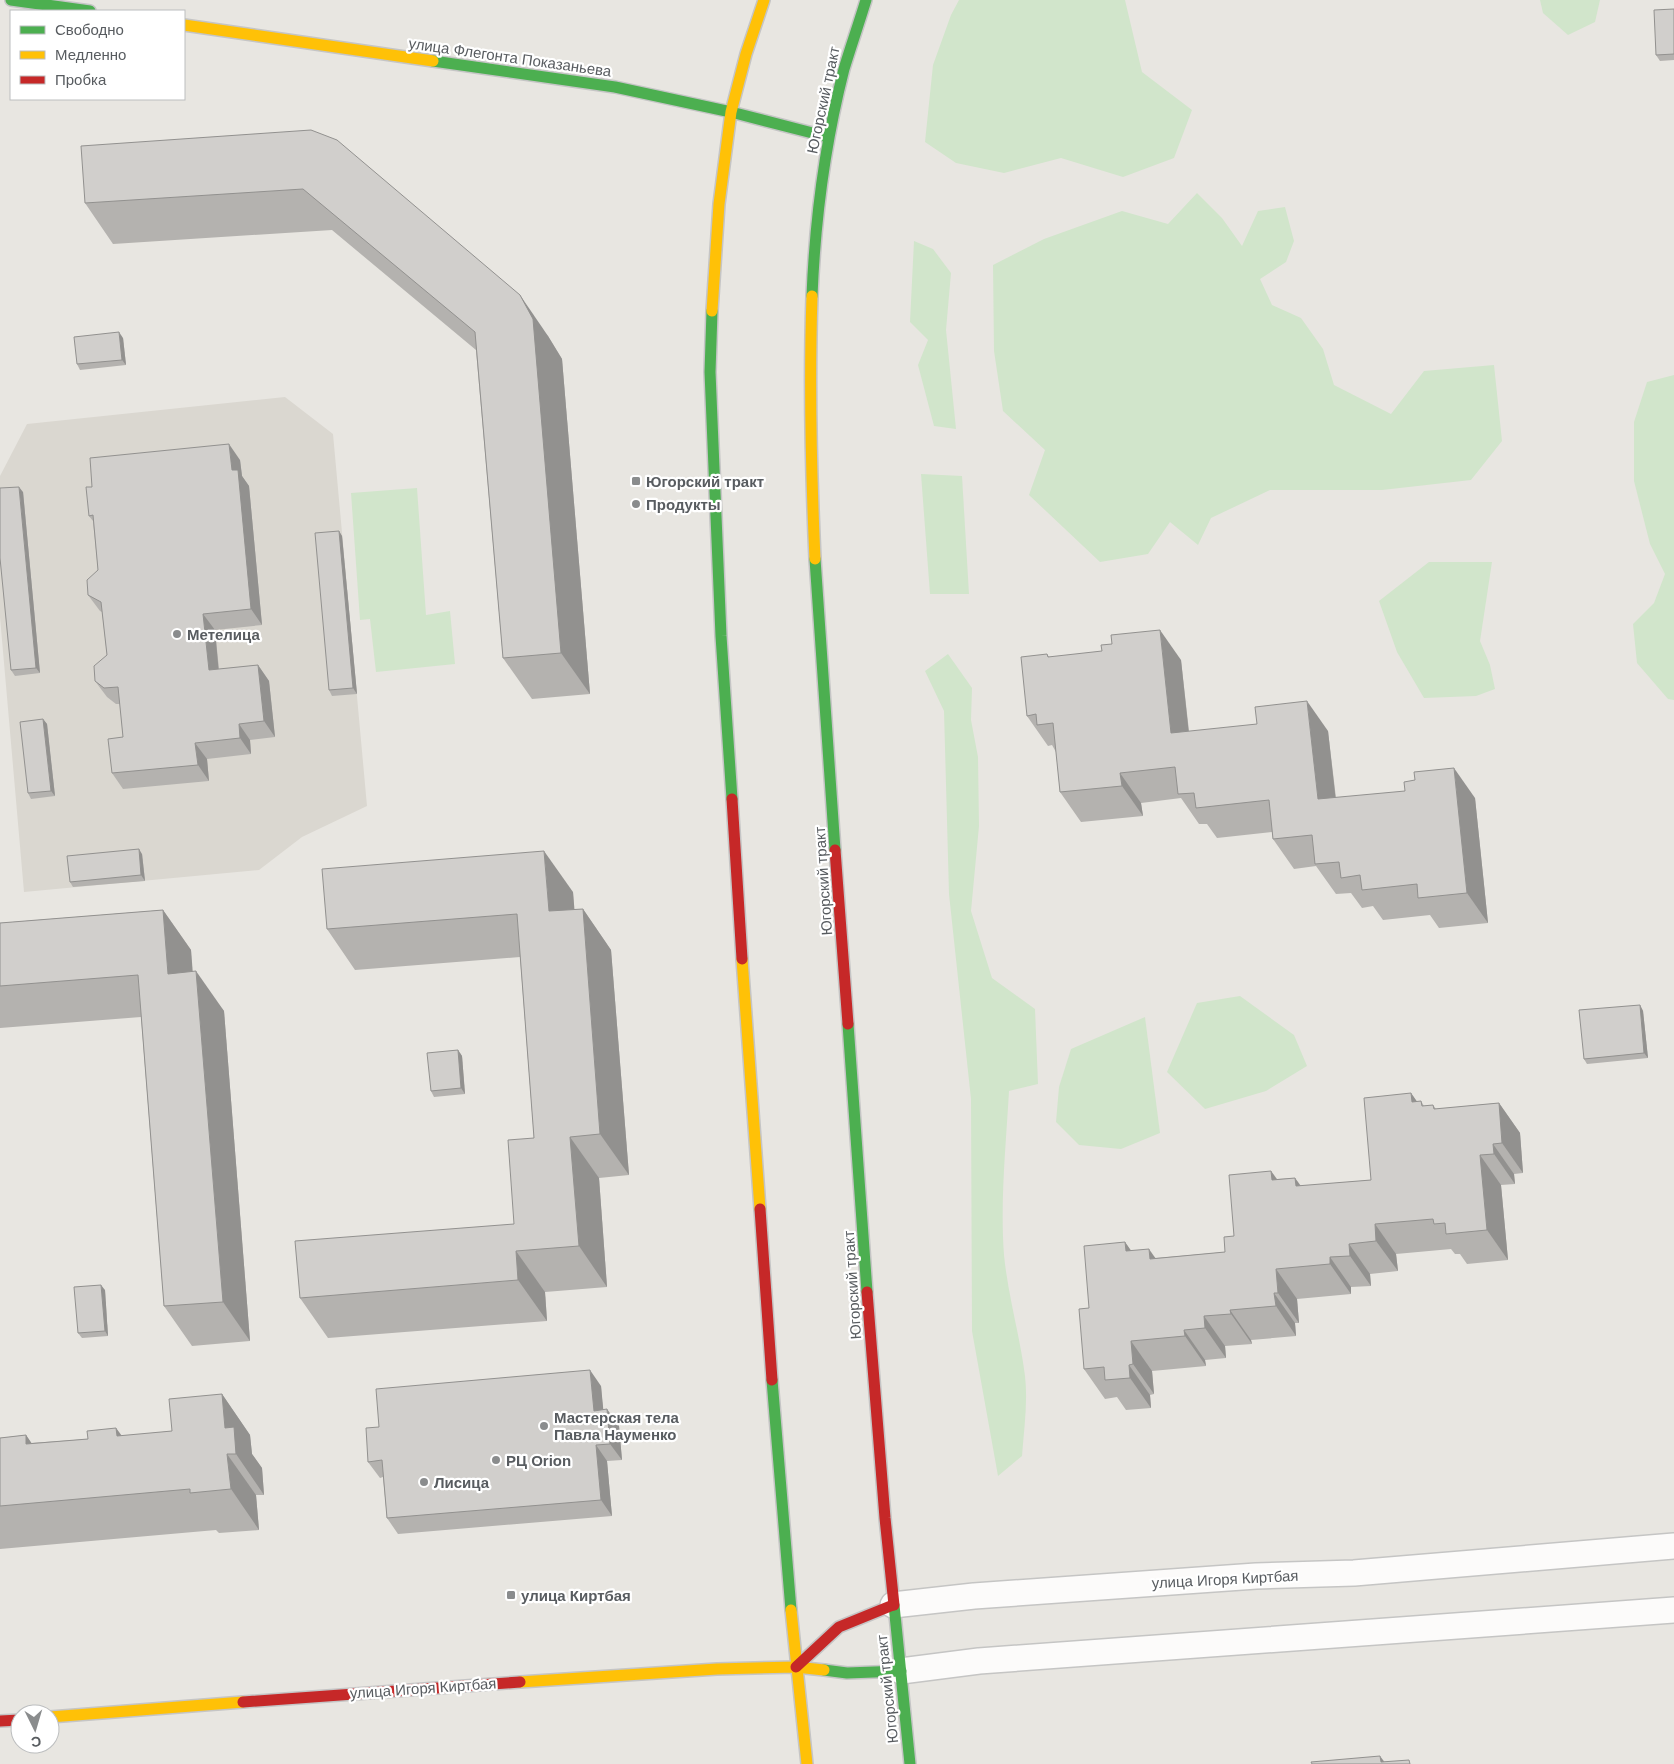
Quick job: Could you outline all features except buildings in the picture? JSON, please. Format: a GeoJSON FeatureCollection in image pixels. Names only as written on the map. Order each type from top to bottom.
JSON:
{"type":"FeatureCollection","features":[{"type":"Feature","properties":{"kind":"main road"},"geometry":{"type":"LineString","coordinates":[[11,0],[83,10]]}},
{"type":"Feature","properties":{"kind":"main road"},"geometry":{"type":"LineString","coordinates":[[764,0],[746,54],[731,112],[719,204],[713,278],[710,372],[721,645],[752,1095],[770,1352],[796,1668],[807,1764]]}},
{"type":"Feature","properties":{"kind":"main road","name":"Югорский тракт"},"geometry":{"type":"LineString","coordinates":[[866,0],[851,43],[828,137],[813,286],[810,382],[810,479],[868,1307],[893,1605],[910,1764]]}},
{"type":"Feature","properties":{"kind":"main road","name":"улица Флегонта Показаньева"},"geometry":{"type":"LineString","coordinates":[[185,25],[615,87],[731,112],[828,137]]}},
{"type":"Feature","properties":{"kind":"main road","name":"улица Игоря Киртбая"},"geometry":{"type":"LineString","coordinates":[[796,1668],[839,1627],[893,1605]]}},
{"type":"Feature","properties":{"kind":"main road","name":"улица Игоря Киртбая"},"geometry":{"type":"LineString","coordinates":[[60,1716],[358,1693],[717,1669],[796,1668],[848,1673],[901,1671]]}},
{"type":"Feature","properties":{"kind":"street","name":"улица Игоря Киртбая"},"geometry":{"type":"LineString","coordinates":[[893,1605],[974,1596],[1256,1576],[1354,1573],[1674,1546]]}},
{"type":"Feature","properties":{"kind":"street","name":"улица Игоря Киртбая"},"geometry":{"type":"LineString","coordinates":[[901,1671],[979,1661],[1674,1610]]}},
{"type":"Feature","properties":{"kind":"shaded area","name":"Метелица"},"geometry":{"type":"Polygon","coordinates":[[[285,397],[333,434],[367,806],[302,837],[259,870],[24,892],[0,617],[0,476],[27,424],[285,397]]]}},
{"type":"Feature","properties":{"kind":"green space"},"geometry":{"type":"Polygon","coordinates":[[[959,0],[1125,0],[1142,72],[1192,110],[1174,158],[1123,177],[1061,158],[1004,173],[956,163],[925,142],[933,65],[951,15],[959,0]]]}},
{"type":"Feature","properties":{"kind":"green space"},"geometry":{"type":"Polygon","coordinates":[[[1540,0],[1600,0],[1595,22],[1568,35],[1543,13],[1540,0]]]}},
{"type":"Feature","properties":{"kind":"green space"},"geometry":{"type":"Polygon","coordinates":[[[1197,193],[1222,218],[1242,246],[1258,211],[1285,207],[1294,241],[1286,262],[1260,279],[1272,305],[1301,318],[1323,349],[1334,385],[1391,414],[1424,371],[1494,365],[1502,441],[1471,480],[1382,490],[1270,490],[1211,518],[1198,545],[1170,522],[1148,554],[1100,562],[1029,495],[1045,450],[1003,411],[994,351],[993,265],[1044,239],[1122,211],[1168,224],[1197,193]]]}},
{"type":"Feature","properties":{"kind":"green space"},"geometry":{"type":"Polygon","coordinates":[[[914,241],[933,249],[951,273],[946,330],[956,429],[934,426],[918,365],[928,340],[910,322],[914,241]]]}},
{"type":"Feature","properties":{"kind":"green space"},"geometry":{"type":"Polygon","coordinates":[[[1674,375],[1674,700],[1668,699],[1637,663],[1633,624],[1654,603],[1665,574],[1650,544],[1634,481],[1634,422],[1647,382],[1674,375]]]}},
{"type":"Feature","properties":{"kind":"green space"},"geometry":{"type":"Polygon","coordinates":[[[921,474],[962,476],[969,594],[930,594],[921,474]]]}},
{"type":"Feature","properties":{"kind":"green space"},"geometry":{"type":"Polygon","coordinates":[[[417,488],[426,615],[450,611],[455,664],[376,672],[370,619],[360,620],[351,493],[417,488]]]}},
{"type":"Feature","properties":{"kind":"green space"},"geometry":{"type":"Polygon","coordinates":[[[1429,562],[1492,562],[1480,641],[1490,665],[1495,689],[1476,696],[1424,698],[1397,652],[1379,601],[1429,562]]]}},
{"type":"Feature","properties":{"kind":"green space"},"geometry":{"type":"Polygon","coordinates":[[[948,654],[972,688],[971,720],[978,757],[979,826],[971,911],[992,978],[1035,1009],[1038,1084],[1009,1091],[1003,1194],[1004,1255],[1025,1376],[1025,1426],[1022,1456],[998,1476],[972,1331],[971,1099],[949,894],[944,711],[925,671],[948,654]]]}},
{"type":"Feature","properties":{"kind":"green space"},"geometry":{"type":"Polygon","coordinates":[[[1240,996],[1294,1035],[1307,1066],[1266,1091],[1205,1109],[1167,1072],[1197,1003],[1240,996]]]}},
{"type":"Feature","properties":{"kind":"green space"},"geometry":{"type":"Polygon","coordinates":[[[1145,1017],[1160,1133],[1121,1149],[1079,1145],[1056,1122],[1059,1087],[1071,1049],[1145,1017]]]}},
{"type":"Feature","properties":{"kind":"traffic: fast"},"geometry":{"type":"LineString","coordinates":[[11,0],[83,10]]}},
{"type":"Feature","properties":{"kind":"traffic: fast"},"geometry":{"type":"LineString","coordinates":[[812,296],[818,210],[831,125],[844,69],[866,0]]}},
{"type":"Feature","properties":{"kind":"traffic: fast"},"geometry":{"type":"LineString","coordinates":[[433,61],[615,87],[731,112],[828,137]]}},
{"type":"Feature","properties":{"kind":"traffic: fast"},"geometry":{"type":"LineString","coordinates":[[712,311],[710,372],[721,636],[732,799]]}},
{"type":"Feature","properties":{"kind":"traffic: fast"},"geometry":{"type":"LineString","coordinates":[[815,559],[835,850]]}},
{"type":"Feature","properties":{"kind":"traffic: fast"},"geometry":{"type":"LineString","coordinates":[[848,1024],[867,1292]]}},
{"type":"Feature","properties":{"kind":"traffic: fast"},"geometry":{"type":"LineString","coordinates":[[772,1380],[791,1610]]}},
{"type":"Feature","properties":{"kind":"traffic: fast"},"geometry":{"type":"LineString","coordinates":[[894,1605],[910,1764]]}},
{"type":"Feature","properties":{"kind":"traffic: fast"},"geometry":{"type":"LineString","coordinates":[[824,1670],[847,1673],[901,1671]]}},
{"type":"Feature","properties":{"kind":"traffic: slow"},"geometry":{"type":"LineString","coordinates":[[712,311],[719,204],[731,112],[746,54],[764,0]]}},
{"type":"Feature","properties":{"kind":"traffic: slow"},"geometry":{"type":"LineString","coordinates":[[185,25],[433,61]]}},
{"type":"Feature","properties":{"kind":"traffic: slow"},"geometry":{"type":"LineString","coordinates":[[812,296],[811,428],[815,559]]}},
{"type":"Feature","properties":{"kind":"traffic: slow"},"geometry":{"type":"LineString","coordinates":[[742,959],[760,1209]]}},
{"type":"Feature","properties":{"kind":"traffic: slow"},"geometry":{"type":"LineString","coordinates":[[791,1610],[807,1764]]}},
{"type":"Feature","properties":{"kind":"traffic: slow"},"geometry":{"type":"LineString","coordinates":[[520,1682],[717,1669],[796,1667],[824,1670]]}},
{"type":"Feature","properties":{"kind":"traffic: slow"},"geometry":{"type":"LineString","coordinates":[[60,1716],[243,1702]]}},
{"type":"Feature","properties":{"kind":"traffic: jam"},"geometry":{"type":"LineString","coordinates":[[732,799],[742,959]]}},
{"type":"Feature","properties":{"kind":"traffic: jam"},"geometry":{"type":"LineString","coordinates":[[835,850],[848,1024]]}},
{"type":"Feature","properties":{"kind":"traffic: jam"},"geometry":{"type":"LineString","coordinates":[[760,1209],[772,1380]]}},
{"type":"Feature","properties":{"kind":"traffic: jam"},"geometry":{"type":"LineString","coordinates":[[867,1292],[894,1605]]}},
{"type":"Feature","properties":{"kind":"traffic: jam"},"geometry":{"type":"LineString","coordinates":[[796,1667],[839,1627],[893,1605]]}},
{"type":"Feature","properties":{"kind":"traffic: jam"},"geometry":{"type":"LineString","coordinates":[[243,1702],[520,1682]]}},
{"type":"Feature","properties":{"kind":"traffic: jam"},"geometry":{"type":"LineString","coordinates":[[0,1721],[10,1720]]}},
{"type":"Feature","properties":{"kind":"place","name":"Югорский тракт"},"geometry":{"type":"Point","coordinates":[636,481]}},
{"type":"Feature","properties":{"kind":"place","name":"Продукты"},"geometry":{"type":"Point","coordinates":[636,504]}},
{"type":"Feature","properties":{"kind":"place","name":"Метелица"},"geometry":{"type":"Point","coordinates":[177,634]}},
{"type":"Feature","properties":{"kind":"place","name":"Мастерская тела Павла Науменко"},"geometry":{"type":"Point","coordinates":[544,1426]}},
{"type":"Feature","properties":{"kind":"place","name":"РЦ Orion"},"geometry":{"type":"Point","coordinates":[496,1460]}},
{"type":"Feature","properties":{"kind":"place","name":"Лисица"},"geometry":{"type":"Point","coordinates":[424,1482]}},
{"type":"Feature","properties":{"kind":"place","name":"улица Киртбая"},"geometry":{"type":"Point","coordinates":[511,1595]}}]}
